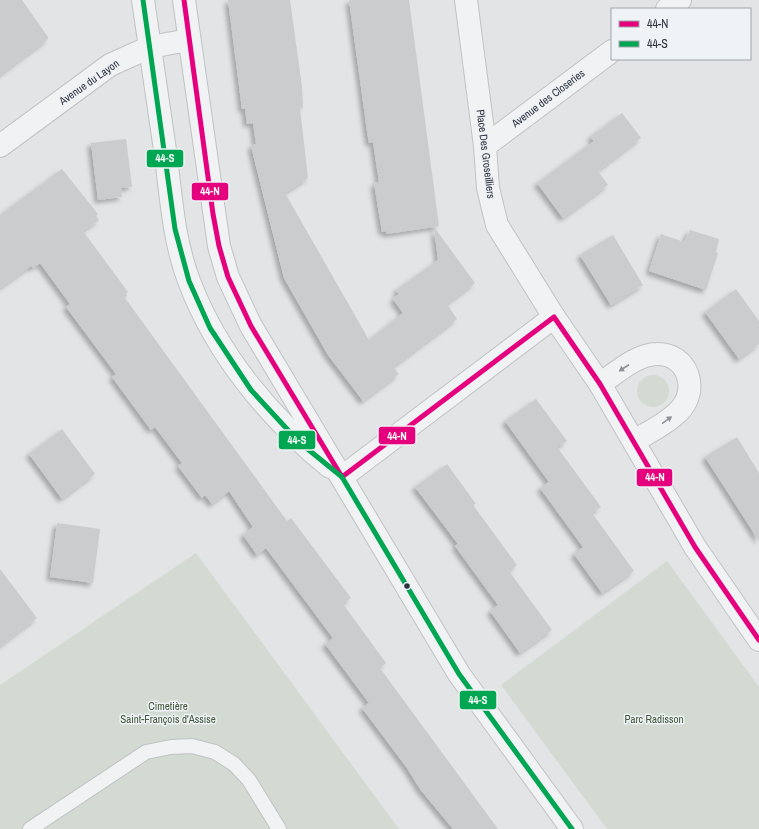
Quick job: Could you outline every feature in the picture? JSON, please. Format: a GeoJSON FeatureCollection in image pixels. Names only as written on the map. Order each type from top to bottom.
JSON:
{"type":"FeatureCollection","features":[{"type":"Feature","properties":{"kind":"street"},"geometry":{"type":"LineString","coordinates":[[143,0],[175,230],[192,287],[210,328],[251,390],[299,442],[342,477]]}},
{"type":"Feature","properties":{"kind":"street"},"geometry":{"type":"LineString","coordinates":[[184,0],[213,214],[219,246],[228,278],[250,326],[459,674],[572,829]]}},
{"type":"Feature","properties":{"kind":"street","name":"Place Des Groseilliers"},"geometry":{"type":"LineString","coordinates":[[466,0],[485,146],[488,188],[497,225],[554,317],[600,384]]}},
{"type":"Feature","properties":{"kind":"street"},"geometry":{"type":"LineString","coordinates":[[669,8],[680,0]]}},
{"type":"Feature","properties":{"kind":"street","name":"Avenue du Layon"},"geometry":{"type":"LineString","coordinates":[[0,146],[110,65],[150,46],[189,40]]}},
{"type":"Feature","properties":{"kind":"street","name":"Avenue des Closeries"},"geometry":{"type":"LineString","coordinates":[[485,146],[611,51]]}},
{"type":"Feature","properties":{"kind":"street"},"geometry":{"type":"LineString","coordinates":[[342,477],[554,317]]}},
{"type":"Feature","properties":{"kind":"street"},"geometry":{"type":"LineString","coordinates":[[634,441],[679,411],[688,398],[691,388],[689,378],[677,361],[667,355],[656,354],[631,363],[600,384],[695,547],[759,640]]}},
{"type":"Feature","properties":{"kind":"lane"},"geometry":{"type":"LineString","coordinates":[[30,829],[146,752],[171,747],[192,746],[215,752],[234,764],[249,780],[279,829]]}},
{"type":"Feature","properties":{"kind":"green space"},"geometry":{"type":"Polygon","coordinates":[[[650,375],[656,375],[665,379],[669,391],[665,403],[656,407],[650,407],[641,403],[637,394],[637,388],[641,379],[650,375]]]}},
{"type":"Feature","properties":{"kind":"green space","name":"Cimetière Saint-François d'Assise"},"geometry":{"type":"Polygon","coordinates":[[[196,553],[399,829],[0,829],[0,685],[196,553]]]}},
{"type":"Feature","properties":{"kind":"green space","name":"Parc Radisson"},"geometry":{"type":"Polygon","coordinates":[[[667,561],[759,687],[759,829],[607,829],[501,685],[667,561]]]}},
{"type":"Feature","properties":{"kind":"building"},"geometry":{"type":"Polygon","coordinates":[[[0,0],[22,0],[48,39],[0,75],[0,0]]]}},
{"type":"Feature","properties":{"kind":"building"},"geometry":{"type":"Polygon","coordinates":[[[228,0],[290,0],[302,87],[303,108],[300,109],[308,178],[285,193],[369,340],[403,313],[393,299],[399,294],[396,290],[438,260],[434,227],[475,283],[447,304],[457,319],[393,367],[399,374],[363,401],[328,355],[284,278],[251,146],[256,144],[253,123],[247,124],[245,109],[242,109],[228,0]]]}},
{"type":"Feature","properties":{"kind":"building"},"geometry":{"type":"Polygon","coordinates":[[[349,0],[409,0],[439,226],[386,234],[386,231],[382,232],[374,183],[379,182],[373,142],[369,143],[367,131],[349,0]]]}},
{"type":"Feature","properties":{"kind":"building"},"geometry":{"type":"Polygon","coordinates":[[[622,113],[641,138],[598,171],[608,185],[563,218],[537,183],[594,141],[590,137],[622,113]]]}},
{"type":"Feature","properties":{"kind":"building"},"geometry":{"type":"Polygon","coordinates":[[[126,139],[132,187],[121,188],[122,197],[98,200],[91,143],[126,139]]]}},
{"type":"Feature","properties":{"kind":"building"},"geometry":{"type":"Polygon","coordinates":[[[62,169],[98,214],[96,216],[99,220],[83,231],[128,292],[126,293],[127,296],[125,298],[287,521],[291,518],[351,598],[343,604],[386,663],[380,668],[498,829],[453,829],[420,789],[407,768],[362,708],[369,703],[325,644],[333,638],[266,548],[257,555],[243,535],[253,527],[229,491],[212,504],[205,495],[202,498],[178,466],[182,463],[155,427],[151,430],[112,377],[116,374],[66,307],[70,304],[40,263],[33,268],[31,266],[0,288],[0,215],[62,169]]]}},
{"type":"Feature","properties":{"kind":"building"},"geometry":{"type":"Polygon","coordinates":[[[690,230],[719,239],[716,252],[718,253],[706,290],[649,271],[661,234],[684,242],[690,230]]]}},
{"type":"Feature","properties":{"kind":"building"},"geometry":{"type":"Polygon","coordinates":[[[613,235],[643,285],[611,305],[580,255],[613,235]]]}},
{"type":"Feature","properties":{"kind":"building"},"geometry":{"type":"Polygon","coordinates":[[[736,289],[759,321],[759,344],[739,359],[705,312],[736,289]]]}},
{"type":"Feature","properties":{"kind":"building"},"geometry":{"type":"Polygon","coordinates":[[[536,399],[567,441],[557,447],[601,507],[592,513],[634,571],[602,593],[574,554],[583,547],[540,488],[549,482],[505,421],[536,399]]]}},
{"type":"Feature","properties":{"kind":"building"},"geometry":{"type":"Polygon","coordinates":[[[62,429],[95,474],[62,499],[29,454],[62,429]]]}},
{"type":"Feature","properties":{"kind":"building"},"geometry":{"type":"Polygon","coordinates":[[[737,437],[759,473],[759,541],[705,457],[737,437]]]}},
{"type":"Feature","properties":{"kind":"building"},"geometry":{"type":"Polygon","coordinates":[[[447,464],[476,504],[473,505],[517,565],[509,571],[552,630],[520,653],[490,611],[498,605],[455,546],[458,544],[415,487],[447,464]]]}},
{"type":"Feature","properties":{"kind":"building"},"geometry":{"type":"Polygon","coordinates":[[[57,523],[100,529],[93,583],[50,577],[57,523]]]}},
{"type":"Feature","properties":{"kind":"building"},"geometry":{"type":"Polygon","coordinates":[[[0,569],[37,618],[0,646],[0,569]]]}},
{"type":"Feature","properties":{"kind":"transit line","name":"44-S"},"geometry":{"type":"LineString","coordinates":[[143,0],[175,229],[189,281],[210,328],[251,390],[299,442],[342,477],[459,674],[572,829]]}},
{"type":"Feature","properties":{"kind":"transit line","name":"44-N"},"geometry":{"type":"LineString","coordinates":[[184,0],[213,214],[219,246],[228,277],[251,326],[342,477],[554,317],[600,384],[695,547],[759,640]]}}]}
